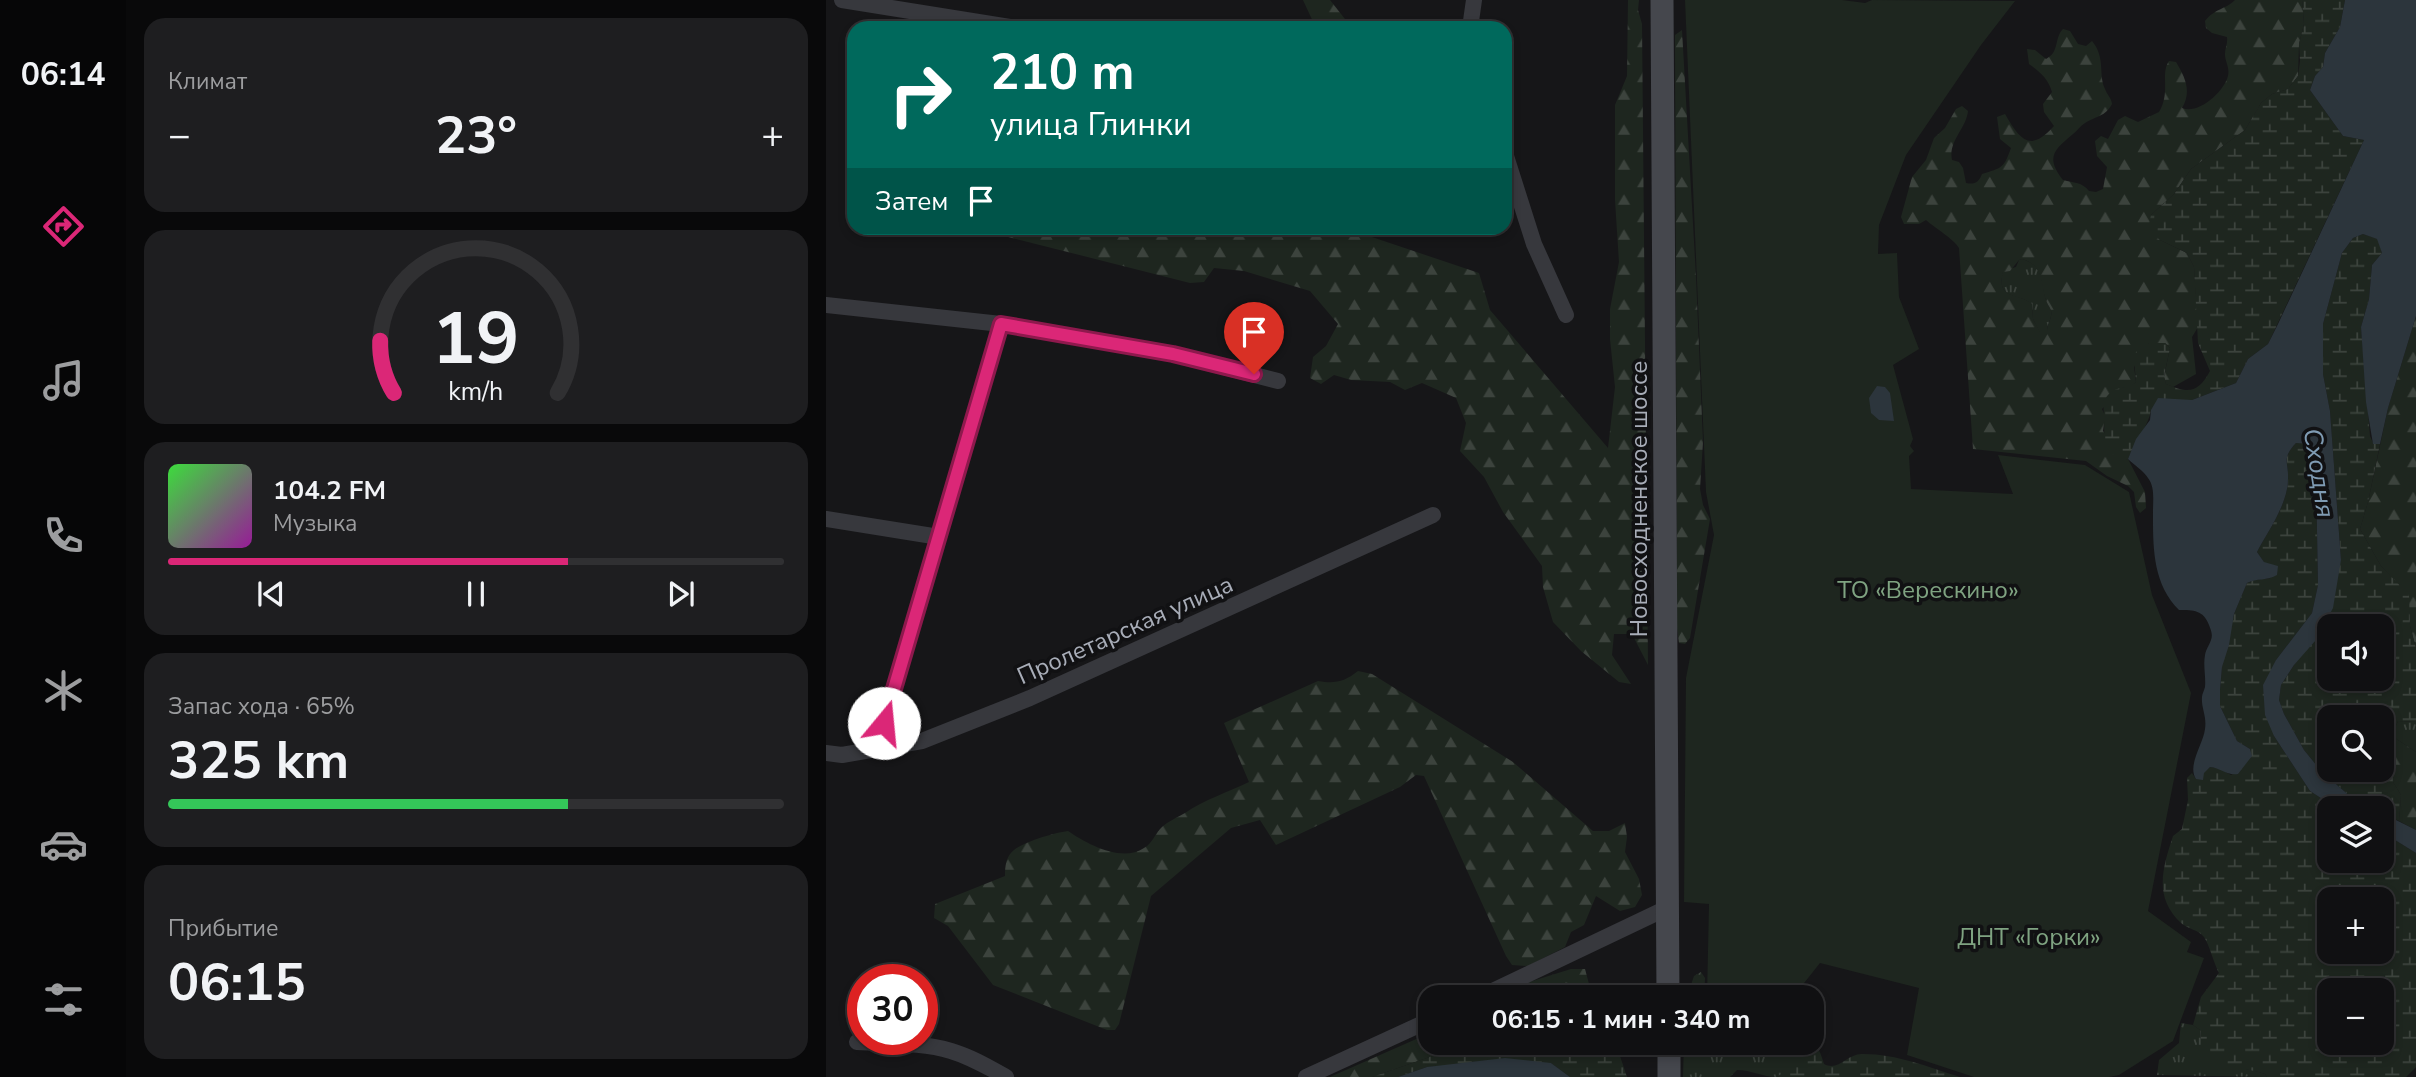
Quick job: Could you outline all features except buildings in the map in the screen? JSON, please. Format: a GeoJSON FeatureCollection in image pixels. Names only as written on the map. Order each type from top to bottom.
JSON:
{"type":"FeatureCollection","features":[{"type":"Feature","properties":{"kind":"main road","name":"Новосходненское шоссе"},"geometry":{"type":"LineString","coordinates":[[1662,0],[1668,985]]}},
{"type":"Feature","properties":{"kind":"main road"},"geometry":{"type":"LineString","coordinates":[[1669,1055],[1669,1077]]}},
{"type":"Feature","properties":{"kind":"street"},"geometry":{"type":"LineString","coordinates":[[842,0],[972,21]]}},
{"type":"Feature","properties":{"kind":"street"},"geometry":{"type":"LineString","coordinates":[[1471,21],[1474,0]]}},
{"type":"Feature","properties":{"kind":"street"},"geometry":{"type":"LineString","coordinates":[[1512,175],[1534,244],[1566,315]]}},
{"type":"Feature","properties":{"kind":"street"},"geometry":{"type":"LineString","coordinates":[[826,304],[1001,324],[1173,354],[1278,381]]}},
{"type":"Feature","properties":{"kind":"street"},"geometry":{"type":"LineString","coordinates":[[876,749],[1001,324]]}},
{"type":"Feature","properties":{"kind":"street","name":"Пролетарская улица"},"geometry":{"type":"LineString","coordinates":[[826,753],[842,755],[922,741],[1030,698],[1433,515]]}},
{"type":"Feature","properties":{"kind":"street"},"geometry":{"type":"LineString","coordinates":[[826,519],[939,537]]}},
{"type":"Feature","properties":{"kind":"street"},"geometry":{"type":"LineString","coordinates":[[1505,985],[1667,908]]}},
{"type":"Feature","properties":{"kind":"street"},"geometry":{"type":"LineString","coordinates":[[1306,1077],[1418,1026]]}},
{"type":"Feature","properties":{"kind":"street"},"geometry":{"type":"LineString","coordinates":[[938,1048],[974,1059],[1006,1077]]}},
{"type":"Feature","properties":{"kind":"green space"},"geometry":{"type":"Polygon","coordinates":[[[1303,0],[1330,0],[1346,21],[1313,21],[1303,0]]]}},
{"type":"Feature","properties":{"kind":"green space"},"geometry":{"type":"Polygon","coordinates":[[[1628,0],[1639,0],[1638,10],[1642,24],[1648,665],[1632,634],[1614,634],[1612,655],[1631,684],[1619,682],[1581,651],[1553,622],[1543,587],[1542,566],[1503,512],[1484,477],[1460,451],[1466,423],[1456,398],[1422,383],[1405,390],[1390,382],[1351,380],[1334,375],[1321,384],[1310,378],[1313,357],[1326,346],[1338,324],[1310,291],[1244,271],[1214,268],[1204,282],[1190,283],[1001,235],[1366,235],[1479,273],[1490,310],[1608,448],[1615,387],[1610,309],[1619,262],[1615,200],[1615,105],[1627,76],[1628,0]]]}},
{"type":"Feature","properties":{"kind":"green space","name":"ДНТ «Горки»"},"geometry":{"type":"Polygon","coordinates":[[[1685,0],[1842,0],[1865,3],[1872,0],[2015,1],[1981,45],[1906,155],[1879,225],[1878,254],[1897,253],[1899,297],[1919,349],[1893,365],[1913,439],[1910,446],[1914,451],[1909,456],[1911,489],[2013,494],[1998,455],[2085,465],[2129,492],[2152,595],[2191,693],[2148,911],[2191,942],[2187,952],[2204,958],[2173,1041],[2119,1075],[2109,1077],[1974,1077],[1907,1055],[1919,988],[1820,963],[1803,985],[1707,985],[1709,904],[1684,902],[1686,678],[1714,535],[1706,492],[1685,0]]]}},
{"type":"Feature","properties":{"kind":"green space"},"geometry":{"type":"Polygon","coordinates":[[[2235,0],[2302,0],[2304,24],[2299,44],[2298,76],[2288,89],[2272,94],[2261,103],[2245,130],[2191,169],[2174,194],[2151,215],[2160,240],[2187,253],[2194,267],[2198,327],[2192,337],[2196,374],[2173,387],[2166,384],[2164,377],[2170,348],[2165,343],[2149,343],[2134,367],[2136,382],[2130,387],[2122,388],[2102,409],[2105,416],[2103,431],[2123,460],[2128,459],[2145,492],[2146,508],[2140,513],[2136,507],[2134,492],[2128,486],[2107,476],[2086,461],[1973,449],[1959,248],[1926,220],[1919,224],[1904,224],[1901,217],[1912,177],[1926,160],[1934,138],[1945,128],[1956,109],[1962,106],[1968,111],[1951,153],[1952,160],[1959,162],[1963,168],[1966,183],[1976,182],[1982,174],[1998,168],[2006,160],[2011,148],[2000,139],[1997,117],[2005,114],[2021,136],[2032,141],[2046,134],[2054,126],[2044,112],[2043,104],[2052,92],[2043,76],[2029,64],[2027,49],[2035,50],[2046,59],[2053,53],[2063,29],[2070,31],[2078,44],[2086,46],[2092,41],[2096,47],[2103,84],[2112,104],[2100,116],[2083,124],[2061,145],[2054,154],[2054,165],[2063,180],[2081,184],[2089,191],[2103,189],[2107,167],[2097,156],[2095,141],[2101,136],[2108,139],[2118,120],[2125,116],[2138,122],[2159,112],[2163,105],[2165,72],[2169,61],[2176,62],[2186,84],[2187,96],[2182,108],[2195,108],[2210,101],[2226,82],[2227,37],[2212,33],[2206,28],[2205,21],[2235,0]],[[2019,260],[2010,271],[2003,272],[2003,288],[2005,292],[2032,304],[2033,319],[2040,332],[2047,332],[2051,311],[2038,270],[2029,262],[2019,260]]]}},
{"type":"Feature","properties":{"kind":"green space"},"geometry":{"type":"Polygon","coordinates":[[[2302,0],[2345,0],[2340,27],[2325,53],[2323,67],[2315,76],[2310,90],[2343,136],[2364,140],[2268,344],[2248,359],[2236,383],[2192,400],[2174,400],[2151,410],[2128,459],[2123,461],[2111,452],[2106,444],[2104,405],[2105,399],[2113,391],[2136,382],[2136,352],[2149,343],[2165,343],[2170,348],[2164,376],[2166,384],[2181,389],[2192,390],[2197,387],[2210,371],[2198,343],[2194,267],[2187,253],[2160,240],[2148,230],[2151,215],[2174,194],[2191,169],[2245,130],[2261,103],[2272,94],[2288,89],[2298,76],[2299,44],[2304,24],[2302,0]]]}},
{"type":"Feature","properties":{"kind":"green space"},"geometry":{"type":"Polygon","coordinates":[[[1682,30],[1703,442],[1700,489],[1703,505],[1710,519],[1690,638],[1685,644],[1679,643],[1677,628],[1675,35],[1682,30]]]}},
{"type":"Feature","properties":{"kind":"green space"},"geometry":{"type":"Polygon","coordinates":[[[2363,234],[2378,239],[2382,253],[2372,265],[2369,299],[2361,327],[2370,436],[2373,443],[2380,444],[2360,529],[2381,566],[2409,595],[2410,626],[2416,648],[2416,722],[2398,721],[2394,731],[2394,705],[2317,705],[2317,766],[2304,750],[2279,700],[2281,685],[2294,665],[2341,560],[2330,411],[2323,374],[2323,324],[2342,253],[2353,238],[2363,234]]]}},
{"type":"Feature","properties":{"kind":"green space"},"geometry":{"type":"Polygon","coordinates":[[[2022,259],[2034,266],[2040,275],[2051,311],[2047,332],[2040,333],[2033,319],[2032,304],[2009,294],[2002,287],[2003,271],[2016,267],[2022,259]]]}},
{"type":"Feature","properties":{"kind":"green space"},"geometry":{"type":"Polygon","coordinates":[[[2416,316],[2416,648],[2410,626],[2408,595],[2381,566],[2360,529],[2388,408],[2416,316]]]}},
{"type":"Feature","properties":{"kind":"green space"},"geometry":{"type":"Polygon","coordinates":[[[2296,443],[2310,444],[2316,477],[2318,585],[2312,613],[2276,660],[2274,736],[2310,791],[2318,796],[2317,873],[2394,873],[2394,839],[2416,853],[2416,1067],[2406,1077],[2267,1077],[2259,1072],[2211,1061],[2204,1051],[2200,1030],[2193,1025],[2201,997],[2219,973],[2204,937],[2181,923],[2172,913],[2164,892],[2166,859],[2173,836],[2182,829],[2188,800],[2187,778],[2192,773],[2196,779],[2210,767],[2231,775],[2242,767],[2249,754],[2250,749],[2237,741],[2220,706],[2222,666],[2234,614],[2247,583],[2271,578],[2257,552],[2285,498],[2287,457],[2296,443]]]}},
{"type":"Feature","properties":{"kind":"green space"},"geometry":{"type":"Polygon","coordinates":[[[1358,671],[1372,674],[1513,762],[1593,831],[1609,831],[1625,823],[1625,852],[1639,879],[1642,895],[1635,907],[1620,911],[1596,896],[1584,925],[1571,932],[1565,947],[1528,966],[1512,965],[1424,776],[1416,775],[1400,787],[1276,845],[1260,820],[1231,828],[1151,896],[1119,1024],[1115,1030],[1107,1030],[993,985],[948,926],[934,918],[935,904],[1005,876],[1011,852],[1040,838],[1068,831],[1095,846],[1115,853],[1135,852],[1144,848],[1170,821],[1249,782],[1224,723],[1318,681],[1339,681],[1358,671]]]}},
{"type":"Feature","properties":{"kind":"green space"},"geometry":{"type":"Polygon","coordinates":[[[2398,721],[2416,722],[2416,752],[2394,737],[2398,721]]]}},
{"type":"Feature","properties":{"kind":"green space"},"geometry":{"type":"Polygon","coordinates":[[[2394,737],[2416,752],[2416,830],[2399,821],[2401,795],[2393,782],[2394,737]]]}},
{"type":"Feature","properties":{"kind":"green space"},"geometry":{"type":"Polygon","coordinates":[[[2334,782],[2393,782],[2401,795],[2399,821],[2394,819],[2394,796],[2350,796],[2334,782]]]}},
{"type":"Feature","properties":{"kind":"green space"},"geometry":{"type":"Polygon","coordinates":[[[1571,969],[1585,969],[1589,984],[1523,985],[1571,969]]]}},
{"type":"Feature","properties":{"kind":"green space"},"geometry":{"type":"Polygon","coordinates":[[[1701,972],[1705,978],[1705,985],[1691,985],[1694,976],[1701,972]]]}},
{"type":"Feature","properties":{"kind":"green space"},"geometry":{"type":"Polygon","coordinates":[[[2181,1023],[2193,1025],[2200,1030],[2208,1053],[2215,1059],[2223,1064],[2265,1074],[2267,1077],[2157,1075],[2159,1060],[2179,1043],[2181,1023]]]}},
{"type":"Feature","properties":{"kind":"green space"},"geometry":{"type":"Polygon","coordinates":[[[1418,1038],[1418,1055],[1435,1055],[1372,1077],[1330,1077],[1418,1038]]]}},
{"type":"Feature","properties":{"kind":"green space"},"geometry":{"type":"Polygon","coordinates":[[[1857,1054],[1888,1056],[1960,1077],[1777,1077],[1786,1070],[1795,1055],[1821,1055],[1824,1064],[1834,1066],[1857,1054]]]}},
{"type":"Feature","properties":{"kind":"green space"},"geometry":{"type":"Polygon","coordinates":[[[1435,1055],[1620,1055],[1627,1077],[1570,1077],[1551,1063],[1427,1067],[1398,1077],[1372,1077],[1435,1055]]]}},
{"type":"Feature","properties":{"kind":"green space"},"geometry":{"type":"Polygon","coordinates":[[[1684,1055],[1795,1055],[1792,1063],[1777,1077],[1737,1070],[1730,1077],[1683,1077],[1684,1055]]]}},
{"type":"Feature","properties":{"kind":"water","name":"Сходня"},"geometry":{"type":"Polygon","coordinates":[[[2345,0],[2416,0],[2416,316],[2380,444],[2373,444],[2366,402],[2361,327],[2369,299],[2372,265],[2382,253],[2377,239],[2363,234],[2353,238],[2342,253],[2323,324],[2323,374],[2330,411],[2341,560],[2333,608],[2330,614],[2317,614],[2317,638],[2281,685],[2279,700],[2304,750],[2317,766],[2317,782],[2334,782],[2350,796],[2318,796],[2310,791],[2274,736],[2265,715],[2263,685],[2276,660],[2312,613],[2318,585],[2316,477],[2310,444],[2296,443],[2289,453],[2285,498],[2257,552],[2264,562],[2278,566],[2277,575],[2247,583],[2234,614],[2222,667],[2220,706],[2237,741],[2250,749],[2252,756],[2238,774],[2210,767],[2204,773],[2203,780],[2196,779],[2193,768],[2205,729],[2202,701],[2205,687],[2204,659],[2212,632],[2204,616],[2194,611],[2179,610],[2164,588],[2154,551],[2152,485],[2144,473],[2128,459],[2136,439],[2150,420],[2151,410],[2158,398],[2192,400],[2236,383],[2248,359],[2268,344],[2278,324],[2364,140],[2343,136],[2310,90],[2315,76],[2323,67],[2325,53],[2340,27],[2345,0]]]}},
{"type":"Feature","properties":{"kind":"water"},"geometry":{"type":"Polygon","coordinates":[[[1877,386],[1885,387],[1890,393],[1894,421],[1879,420],[1871,413],[1869,398],[1877,386]]]}},
{"type":"Feature","properties":{"kind":"water"},"geometry":{"type":"Polygon","coordinates":[[[2394,819],[2416,830],[2416,853],[2394,839],[2394,819]]]}},
{"type":"Feature","properties":{"kind":"water"},"geometry":{"type":"Polygon","coordinates":[[[1505,1058],[1551,1063],[1570,1077],[1398,1077],[1427,1067],[1505,1058]]]}},
{"type":"Feature","properties":{"kind":"route"},"geometry":{"type":"LineString","coordinates":[[884,723],[1001,324],[1173,354],[1254,374]]}},
{"type":"Feature","properties":{"kind":"park label","name":"ТО «Верескино»"},"geometry":{"type":"Point","coordinates":[1928,590]}}]}
